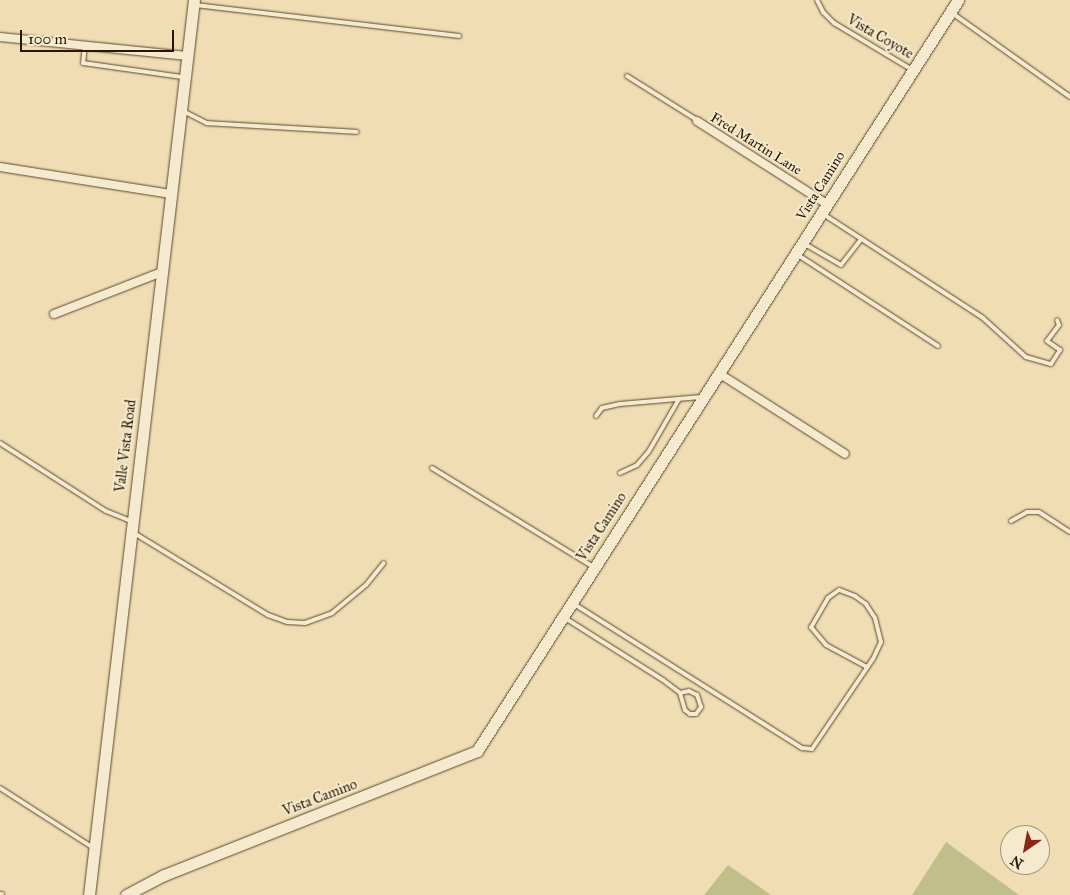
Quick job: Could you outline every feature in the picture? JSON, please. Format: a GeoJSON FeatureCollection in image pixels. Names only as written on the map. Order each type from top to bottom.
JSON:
{"type":"FeatureCollection","features":[{"type":"Feature","properties":{"kind":"street","name":"Vista Camino"},"geometry":{"type":"LineString","coordinates":[[126,895],[164,875],[477,751],[594,567],[706,397],[824,208],[958,0]]}},
{"type":"Feature","properties":{"kind":"street","name":"Valle Vista Road"},"geometry":{"type":"LineString","coordinates":[[89,895],[96,849],[193,2]]}},
{"type":"Feature","properties":{"kind":"street"},"geometry":{"type":"LineString","coordinates":[[0,37],[85,44],[187,56]]}},
{"type":"Feature","properties":{"kind":"street","name":"Fred Martin Lane"},"geometry":{"type":"LineString","coordinates":[[698,121],[824,208]]}},
{"type":"Feature","properties":{"kind":"street"},"geometry":{"type":"LineString","coordinates":[[0,167],[171,194]]}},
{"type":"Feature","properties":{"kind":"street"},"geometry":{"type":"LineString","coordinates":[[54,314],[162,272]]}},
{"type":"Feature","properties":{"kind":"street"},"geometry":{"type":"LineString","coordinates":[[720,374],[845,454]]}},
{"type":"Feature","properties":{"kind":"lane","name":"Vista Coyote"},"geometry":{"type":"LineString","coordinates":[[817,0],[823,12],[834,23],[913,70]]}},
{"type":"Feature","properties":{"kind":"lane"},"geometry":{"type":"LineString","coordinates":[[193,2],[459,36]]}},
{"type":"Feature","properties":{"kind":"lane"},"geometry":{"type":"LineString","coordinates":[[950,12],[1070,98]]}},
{"type":"Feature","properties":{"kind":"lane"},"geometry":{"type":"LineString","coordinates":[[85,44],[83,63],[184,77]]}},
{"type":"Feature","properties":{"kind":"lane"},"geometry":{"type":"LineString","coordinates":[[627,76],[698,121]]}},
{"type":"Feature","properties":{"kind":"lane"},"geometry":{"type":"LineString","coordinates":[[181,110],[207,123],[357,132]]}},
{"type":"Feature","properties":{"kind":"lane"},"geometry":{"type":"LineString","coordinates":[[824,208],[861,239],[983,318],[1026,357],[1051,364],[1060,350],[1047,342],[1059,325],[1057,320]]}},
{"type":"Feature","properties":{"kind":"lane"},"geometry":{"type":"LineString","coordinates":[[802,243],[840,265],[861,239]]}},
{"type":"Feature","properties":{"kind":"lane"},"geometry":{"type":"LineString","coordinates":[[796,254],[938,346]]}},
{"type":"Feature","properties":{"kind":"lane"},"geometry":{"type":"LineString","coordinates":[[596,416],[602,408],[620,404],[706,397]]}},
{"type":"Feature","properties":{"kind":"lane"},"geometry":{"type":"LineString","coordinates":[[620,473],[637,465],[650,451],[679,399]]}},
{"type":"Feature","properties":{"kind":"lane"},"geometry":{"type":"LineString","coordinates":[[0,443],[132,526],[268,616],[287,622],[305,623],[332,613],[366,586],[384,563]]}},
{"type":"Feature","properties":{"kind":"lane"},"geometry":{"type":"LineString","coordinates":[[432,468],[594,567]]}},
{"type":"Feature","properties":{"kind":"lane"},"geometry":{"type":"LineString","coordinates":[[1012,521],[1027,512],[1039,512],[1070,532]]}},
{"type":"Feature","properties":{"kind":"lane"},"geometry":{"type":"LineString","coordinates":[[572,603],[802,748],[812,749],[867,667],[881,642],[875,618],[855,596],[839,590],[828,598],[811,627],[826,644],[867,667]]}},
{"type":"Feature","properties":{"kind":"lane"},"geometry":{"type":"LineString","coordinates":[[563,617],[680,693],[685,710],[690,714],[696,714],[701,707],[697,695],[689,691],[680,693]]}},
{"type":"Feature","properties":{"kind":"lane"},"geometry":{"type":"LineString","coordinates":[[0,788],[96,849]]}},
{"type":"Feature","properties":{"kind":"shaded area"},"geometry":{"type":"Polygon","coordinates":[[[946,842],[1019,895],[912,895],[946,842]]]}},
{"type":"Feature","properties":{"kind":"shaded area"},"geometry":{"type":"Polygon","coordinates":[[[728,865],[771,895],[704,895],[728,865]]]}}]}
